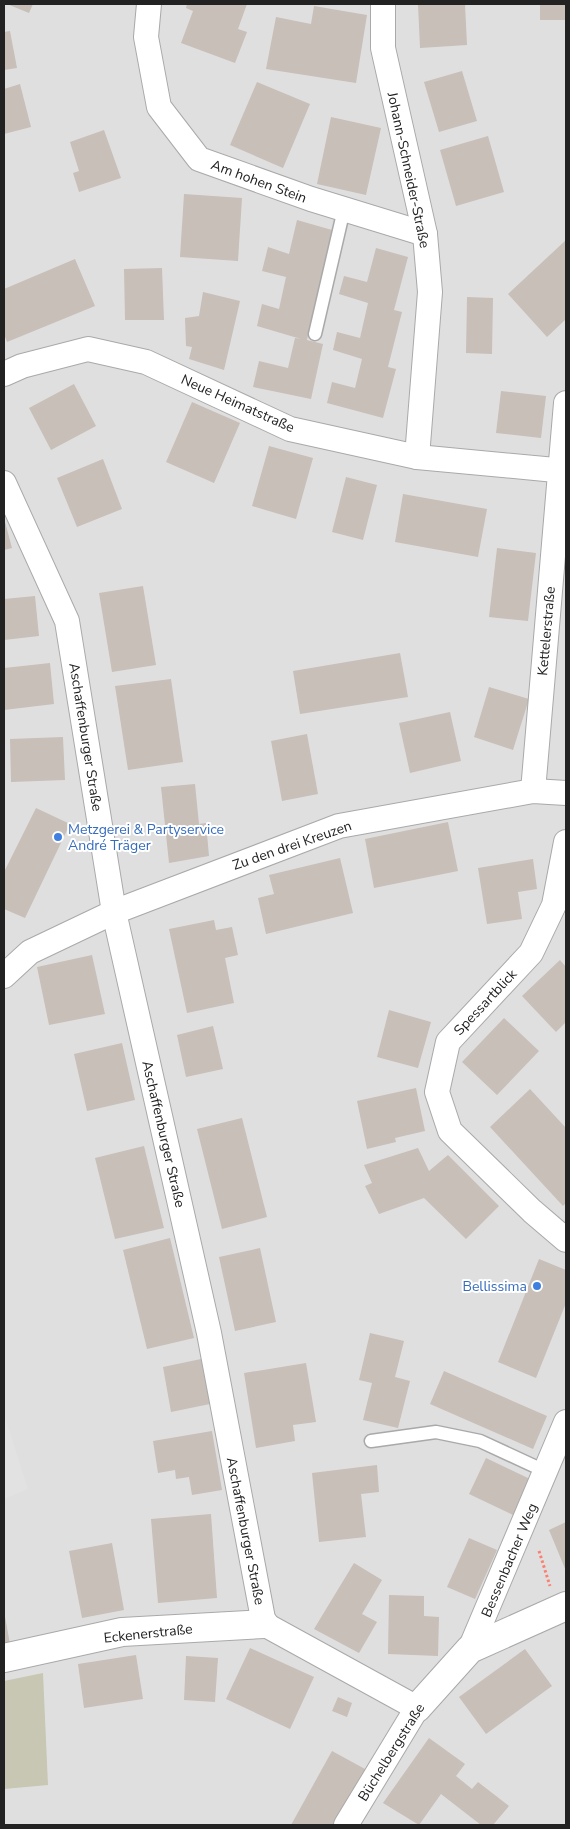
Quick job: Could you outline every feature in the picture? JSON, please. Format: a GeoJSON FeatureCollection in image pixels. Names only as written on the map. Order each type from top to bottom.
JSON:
{"type":"FeatureCollection","features":[{"type":"Feature","properties":{"kind":"street","name":"Am hohen Stein"},"geometry":{"type":"LineString","coordinates":[[149,4],[146,37],[159,107],[199,159],[344,209],[425,234]]}},
{"type":"Feature","properties":{"kind":"street","name":"Johann-Schneider-Straße"},"geometry":{"type":"LineString","coordinates":[[383,4],[384,48],[425,234],[430,292],[417,457]]}},
{"type":"Feature","properties":{"kind":"street","name":"Neue Heimatstraße"},"geometry":{"type":"LineString","coordinates":[[4,374],[22,366],[88,349],[146,362],[290,429],[417,457],[563,471]]}},
{"type":"Feature","properties":{"kind":"street","name":"Kettelerstraße"},"geometry":{"type":"LineString","coordinates":[[532,791],[563,471],[566,403]]}},
{"type":"Feature","properties":{"kind":"street","name":"Aschaffenburger Straße"},"geometry":{"type":"LineString","coordinates":[[4,483],[67,621],[114,912],[209,1333],[264,1624],[417,1708]]}},
{"type":"Feature","properties":{"kind":"street","name":"Zu den drei Kreuzen"},"geometry":{"type":"LineString","coordinates":[[4,976],[30,952],[114,912],[339,826],[532,791],[566,793]]}},
{"type":"Feature","properties":{"kind":"street","name":"Spessartblick"},"geometry":{"type":"LineString","coordinates":[[566,842],[554,905],[531,953],[448,1042],[437,1092],[450,1131],[532,1211],[566,1240]]}},
{"type":"Feature","properties":{"kind":"street","name":"Bessenbacher Weg"},"geometry":{"type":"LineString","coordinates":[[470,1649],[547,1472],[566,1422]]}},
{"type":"Feature","properties":{"kind":"street","name":"Büchelbergstraße"},"geometry":{"type":"LineString","coordinates":[[346,1825],[417,1708],[470,1649],[562,1608]]}},
{"type":"Feature","properties":{"kind":"street","name":"Eckenerstraße"},"geometry":{"type":"LineString","coordinates":[[4,1658],[122,1632],[264,1624]]}},
{"type":"Feature","properties":{"kind":"lane"},"geometry":{"type":"LineString","coordinates":[[315,334],[344,209]]}},
{"type":"Feature","properties":{"kind":"lane"},"geometry":{"type":"LineString","coordinates":[[371,1441],[436,1432],[480,1441],[547,1472]]}},
{"type":"Feature","properties":{"kind":"path"},"geometry":{"type":"LineString","coordinates":[[530,1512],[544,1569],[562,1608]]}},
{"type":"Feature","properties":{"kind":"shaded area"},"geometry":{"type":"Polygon","coordinates":[[[4,4],[566,4],[566,1825],[4,1825],[4,4]]]}},
{"type":"Feature","properties":{"kind":"shaded area"},"geometry":{"type":"Polygon","coordinates":[[[4,1414],[28,1489],[4,1499],[4,1414]]]}},
{"type":"Feature","properties":{"kind":"shaded area"},"geometry":{"type":"Polygon","coordinates":[[[43,1673],[48,1785],[4,1789],[4,1681],[43,1673]]]}},
{"type":"Feature","properties":{"kind":"building"},"geometry":{"type":"Polygon","coordinates":[[[7,4],[33,4],[29,13],[7,4]]]}},
{"type":"Feature","properties":{"kind":"building"},"geometry":{"type":"Polygon","coordinates":[[[187,4],[247,4],[238,29],[247,32],[235,63],[181,43],[193,11],[186,8],[187,4]]]}},
{"type":"Feature","properties":{"kind":"building"},"geometry":{"type":"Polygon","coordinates":[[[418,4],[465,4],[467,45],[420,48],[418,4]]]}},
{"type":"Feature","properties":{"kind":"building"},"geometry":{"type":"Polygon","coordinates":[[[540,4],[566,4],[566,20],[540,20],[540,4]]]}},
{"type":"Feature","properties":{"kind":"building"},"geometry":{"type":"Polygon","coordinates":[[[314,6],[367,15],[356,83],[266,69],[276,17],[311,24],[314,6]]]}},
{"type":"Feature","properties":{"kind":"building"},"geometry":{"type":"Polygon","coordinates":[[[10,31],[17,68],[4,70],[4,32],[10,31]]]}},
{"type":"Feature","properties":{"kind":"building"},"geometry":{"type":"Polygon","coordinates":[[[462,71],[477,121],[439,132],[424,82],[462,71]]]}},
{"type":"Feature","properties":{"kind":"building"},"geometry":{"type":"Polygon","coordinates":[[[257,82],[310,104],[283,168],[230,145],[257,82]]]}},
{"type":"Feature","properties":{"kind":"building"},"geometry":{"type":"Polygon","coordinates":[[[20,84],[31,127],[4,134],[4,89],[20,84]]]}},
{"type":"Feature","properties":{"kind":"building"},"geometry":{"type":"Polygon","coordinates":[[[331,117],[381,128],[366,195],[317,184],[331,117]]]}},
{"type":"Feature","properties":{"kind":"building"},"geometry":{"type":"Polygon","coordinates":[[[104,130],[121,178],[79,192],[73,173],[79,171],[70,142],[104,130]]]}},
{"type":"Feature","properties":{"kind":"building"},"geometry":{"type":"Polygon","coordinates":[[[488,136],[504,192],[456,206],[440,150],[488,136]]]}},
{"type":"Feature","properties":{"kind":"building"},"geometry":{"type":"Polygon","coordinates":[[[184,194],[242,198],[238,261],[180,257],[184,194]]]}},
{"type":"Feature","properties":{"kind":"building"},"geometry":{"type":"Polygon","coordinates":[[[297,220],[332,230],[307,340],[323,344],[311,399],[253,387],[259,361],[288,368],[295,338],[301,339],[257,326],[262,304],[279,309],[286,277],[262,271],[268,247],[289,254],[297,220]]]}},
{"type":"Feature","properties":{"kind":"building"},"geometry":{"type":"Polygon","coordinates":[[[566,240],[566,319],[547,337],[508,294],[566,240]]]}},
{"type":"Feature","properties":{"kind":"building"},"geometry":{"type":"Polygon","coordinates":[[[376,248],[408,257],[394,310],[402,312],[388,367],[396,369],[383,418],[327,403],[332,382],[355,388],[362,359],[333,350],[337,332],[360,338],[368,303],[339,294],[344,276],[367,282],[376,248]]]}},
{"type":"Feature","properties":{"kind":"building"},"geometry":{"type":"Polygon","coordinates":[[[75,259],[95,306],[7,342],[4,334],[4,289],[75,259]]]}},
{"type":"Feature","properties":{"kind":"building"},"geometry":{"type":"Polygon","coordinates":[[[162,268],[164,320],[125,320],[124,269],[162,268]]]}},
{"type":"Feature","properties":{"kind":"building"},"geometry":{"type":"Polygon","coordinates":[[[203,292],[240,301],[224,370],[189,359],[192,347],[186,346],[185,318],[199,316],[203,292]]]}},
{"type":"Feature","properties":{"kind":"building"},"geometry":{"type":"Polygon","coordinates":[[[467,297],[493,298],[492,354],[466,353],[467,297]]]}},
{"type":"Feature","properties":{"kind":"building"},"geometry":{"type":"Polygon","coordinates":[[[74,384],[96,426],[51,450],[29,408],[74,384]]]}},
{"type":"Feature","properties":{"kind":"building"},"geometry":{"type":"Polygon","coordinates":[[[501,391],[546,396],[541,438],[496,433],[501,391]]]}},
{"type":"Feature","properties":{"kind":"building"},"geometry":{"type":"Polygon","coordinates":[[[192,402],[240,423],[214,483],[166,462],[192,402]]]}},
{"type":"Feature","properties":{"kind":"building"},"geometry":{"type":"Polygon","coordinates":[[[269,446],[313,458],[296,519],[252,506],[269,446]]]}},
{"type":"Feature","properties":{"kind":"building"},"geometry":{"type":"Polygon","coordinates":[[[103,459],[122,509],[77,527],[57,478],[103,459]]]}},
{"type":"Feature","properties":{"kind":"building"},"geometry":{"type":"Polygon","coordinates":[[[346,477],[377,485],[363,540],[332,532],[346,477]]]}},
{"type":"Feature","properties":{"kind":"building"},"geometry":{"type":"Polygon","coordinates":[[[403,494],[487,509],[478,557],[395,542],[403,494]]]}},
{"type":"Feature","properties":{"kind":"building"},"geometry":{"type":"Polygon","coordinates":[[[4,518],[12,548],[4,550],[4,518]]]}},
{"type":"Feature","properties":{"kind":"building"},"geometry":{"type":"Polygon","coordinates":[[[497,548],[536,553],[528,621],[489,617],[497,548]]]}},
{"type":"Feature","properties":{"kind":"building"},"geometry":{"type":"Polygon","coordinates":[[[143,586],[156,665],[112,672],[99,593],[143,586]]]}},
{"type":"Feature","properties":{"kind":"building"},"geometry":{"type":"Polygon","coordinates":[[[35,596],[39,636],[4,640],[4,599],[35,596]]]}},
{"type":"Feature","properties":{"kind":"building"},"geometry":{"type":"Polygon","coordinates":[[[400,653],[408,697],[300,714],[293,671],[400,653]]]}},
{"type":"Feature","properties":{"kind":"building"},"geometry":{"type":"Polygon","coordinates":[[[50,663],[54,704],[4,710],[4,668],[50,663]]]}},
{"type":"Feature","properties":{"kind":"building"},"geometry":{"type":"Polygon","coordinates":[[[171,679],[183,762],[128,770],[115,686],[171,679]]]}},
{"type":"Feature","properties":{"kind":"building"},"geometry":{"type":"Polygon","coordinates":[[[489,687],[529,699],[513,750],[474,737],[489,687]]]}},
{"type":"Feature","properties":{"kind":"building"},"geometry":{"type":"Polygon","coordinates":[[[450,712],[461,761],[410,773],[399,723],[450,712]]]}},
{"type":"Feature","properties":{"kind":"building"},"geometry":{"type":"Polygon","coordinates":[[[307,734],[318,794],[282,801],[271,741],[307,734]]]}},
{"type":"Feature","properties":{"kind":"building"},"geometry":{"type":"Polygon","coordinates":[[[63,737],[65,780],[11,782],[10,739],[63,737]]]}},
{"type":"Feature","properties":{"kind":"building"},"geometry":{"type":"Polygon","coordinates":[[[195,784],[199,824],[206,823],[209,856],[169,863],[161,787],[195,784]]]}},
{"type":"Feature","properties":{"kind":"building"},"geometry":{"type":"Polygon","coordinates":[[[36,808],[70,824],[25,918],[4,909],[4,872],[36,808]]]}},
{"type":"Feature","properties":{"kind":"building"},"geometry":{"type":"Polygon","coordinates":[[[448,822],[458,871],[374,888],[365,839],[448,822]]]}},
{"type":"Feature","properties":{"kind":"building"},"geometry":{"type":"Polygon","coordinates":[[[340,858],[353,913],[266,934],[258,898],[274,894],[269,875],[340,858]]]}},
{"type":"Feature","properties":{"kind":"building"},"geometry":{"type":"Polygon","coordinates":[[[533,859],[537,889],[518,892],[522,919],[487,924],[478,868],[533,859]]]}},
{"type":"Feature","properties":{"kind":"building"},"geometry":{"type":"Polygon","coordinates":[[[214,920],[216,930],[232,927],[238,955],[225,958],[234,1003],[187,1013],[169,929],[214,920]]]}},
{"type":"Feature","properties":{"kind":"building"},"geometry":{"type":"Polygon","coordinates":[[[92,955],[105,1014],[49,1025],[37,967],[92,955]]]}},
{"type":"Feature","properties":{"kind":"building"},"geometry":{"type":"Polygon","coordinates":[[[560,960],[566,967],[566,1022],[556,1032],[522,996],[560,960]]]}},
{"type":"Feature","properties":{"kind":"building"},"geometry":{"type":"Polygon","coordinates":[[[389,1010],[431,1022],[418,1068],[377,1057],[389,1010]]]}},
{"type":"Feature","properties":{"kind":"building"},"geometry":{"type":"Polygon","coordinates":[[[504,1018],[539,1051],[497,1095],[462,1062],[504,1018]]]}},
{"type":"Feature","properties":{"kind":"building"},"geometry":{"type":"Polygon","coordinates":[[[213,1026],[223,1069],[186,1077],[177,1035],[213,1026]]]}},
{"type":"Feature","properties":{"kind":"building"},"geometry":{"type":"Polygon","coordinates":[[[122,1043],[135,1100],[87,1111],[74,1054],[122,1043]]]}},
{"type":"Feature","properties":{"kind":"building"},"geometry":{"type":"Polygon","coordinates":[[[416,1088],[425,1131],[395,1138],[396,1142],[367,1149],[357,1101],[416,1088]]]}},
{"type":"Feature","properties":{"kind":"building"},"geometry":{"type":"Polygon","coordinates":[[[530,1089],[566,1128],[566,1203],[563,1206],[490,1127],[530,1089]]]}},
{"type":"Feature","properties":{"kind":"building"},"geometry":{"type":"Polygon","coordinates":[[[242,1118],[267,1217],[222,1229],[197,1129],[242,1118]]]}},
{"type":"Feature","properties":{"kind":"building"},"geometry":{"type":"Polygon","coordinates":[[[144,1146],[164,1228],[115,1239],[95,1158],[144,1146]]]}},
{"type":"Feature","properties":{"kind":"building"},"geometry":{"type":"Polygon","coordinates":[[[418,1148],[429,1171],[448,1155],[499,1206],[466,1239],[424,1198],[379,1214],[365,1186],[372,1183],[364,1165],[418,1148]]]}},
{"type":"Feature","properties":{"kind":"building"},"geometry":{"type":"Polygon","coordinates":[[[170,1238],[194,1338],[147,1349],[123,1250],[170,1238]]]}},
{"type":"Feature","properties":{"kind":"building"},"geometry":{"type":"Polygon","coordinates":[[[260,1248],[276,1322],[235,1331],[219,1257],[260,1248]]]}},
{"type":"Feature","properties":{"kind":"building"},"geometry":{"type":"Polygon","coordinates":[[[539,1259],[566,1270],[566,1303],[536,1378],[498,1362],[539,1259]]]}},
{"type":"Feature","properties":{"kind":"building"},"geometry":{"type":"Polygon","coordinates":[[[370,1333],[404,1341],[395,1377],[410,1381],[398,1428],[363,1420],[372,1383],[359,1380],[370,1333]]]}},
{"type":"Feature","properties":{"kind":"building"},"geometry":{"type":"Polygon","coordinates":[[[201,1359],[210,1404],[171,1412],[163,1367],[201,1359]]]}},
{"type":"Feature","properties":{"kind":"building"},"geometry":{"type":"Polygon","coordinates":[[[306,1363],[316,1422],[293,1425],[295,1441],[256,1448],[244,1373],[306,1363]]]}},
{"type":"Feature","properties":{"kind":"building"},"geometry":{"type":"Polygon","coordinates":[[[444,1371],[547,1416],[533,1449],[430,1404],[444,1371]]]}},
{"type":"Feature","properties":{"kind":"building"},"geometry":{"type":"Polygon","coordinates":[[[212,1431],[222,1490],[192,1495],[189,1477],[176,1479],[175,1470],[158,1473],[153,1441],[212,1431]]]}},
{"type":"Feature","properties":{"kind":"building"},"geometry":{"type":"Polygon","coordinates":[[[486,1458],[530,1479],[513,1515],[469,1494],[486,1458]]]}},
{"type":"Feature","properties":{"kind":"building"},"geometry":{"type":"Polygon","coordinates":[[[377,1465],[379,1492],[361,1494],[366,1537],[319,1542],[312,1473],[377,1465]]]}},
{"type":"Feature","properties":{"kind":"building"},"geometry":{"type":"Polygon","coordinates":[[[211,1514],[217,1598],[158,1603],[151,1519],[211,1514]]]}},
{"type":"Feature","properties":{"kind":"building"},"geometry":{"type":"Polygon","coordinates":[[[566,1522],[566,1571],[549,1530],[566,1522]]]}},
{"type":"Feature","properties":{"kind":"building"},"geometry":{"type":"Polygon","coordinates":[[[469,1538],[497,1550],[475,1599],[447,1587],[469,1538]]]}},
{"type":"Feature","properties":{"kind":"building"},"geometry":{"type":"Polygon","coordinates":[[[112,1543],[124,1610],[82,1618],[69,1551],[112,1543]]]}},
{"type":"Feature","properties":{"kind":"building"},"geometry":{"type":"Polygon","coordinates":[[[354,1563],[382,1580],[362,1614],[377,1622],[359,1653],[314,1629],[354,1563]]]}},
{"type":"Feature","properties":{"kind":"building"},"geometry":{"type":"Polygon","coordinates":[[[389,1595],[424,1596],[424,1616],[439,1617],[438,1656],[388,1654],[389,1595]]]}},
{"type":"Feature","properties":{"kind":"building"},"geometry":{"type":"Polygon","coordinates":[[[4,1611],[10,1644],[4,1645],[4,1611]]]}},
{"type":"Feature","properties":{"kind":"building"},"geometry":{"type":"Polygon","coordinates":[[[250,1648],[314,1677],[290,1729],[226,1699],[250,1648]]]}},
{"type":"Feature","properties":{"kind":"building"},"geometry":{"type":"Polygon","coordinates":[[[525,1649],[552,1686],[486,1734],[459,1697],[525,1649]]]}},
{"type":"Feature","properties":{"kind":"building"},"geometry":{"type":"Polygon","coordinates":[[[136,1655],[143,1699],[84,1708],[78,1664],[136,1655]]]}},
{"type":"Feature","properties":{"kind":"building"},"geometry":{"type":"Polygon","coordinates":[[[186,1656],[218,1658],[215,1702],[184,1700],[186,1656]]]}},
{"type":"Feature","properties":{"kind":"building"},"geometry":{"type":"Polygon","coordinates":[[[338,1697],[352,1703],[347,1717],[332,1711],[338,1697]]]}},
{"type":"Feature","properties":{"kind":"building"},"geometry":{"type":"Polygon","coordinates":[[[429,1738],[465,1764],[456,1776],[472,1789],[478,1782],[509,1806],[493,1825],[481,1825],[441,1794],[419,1825],[383,1803],[429,1738]]]}},
{"type":"Feature","properties":{"kind":"building"},"geometry":{"type":"Polygon","coordinates":[[[332,1751],[365,1769],[334,1825],[291,1825],[332,1751]]]}},
{"type":"Feature","properties":{"kind":"place","name":"Metzgerei & Partyservice André Träger"},"geometry":{"type":"Point","coordinates":[58,837]}},
{"type":"Feature","properties":{"kind":"place","name":"Bellissima"},"geometry":{"type":"Point","coordinates":[537,1286]}}]}
